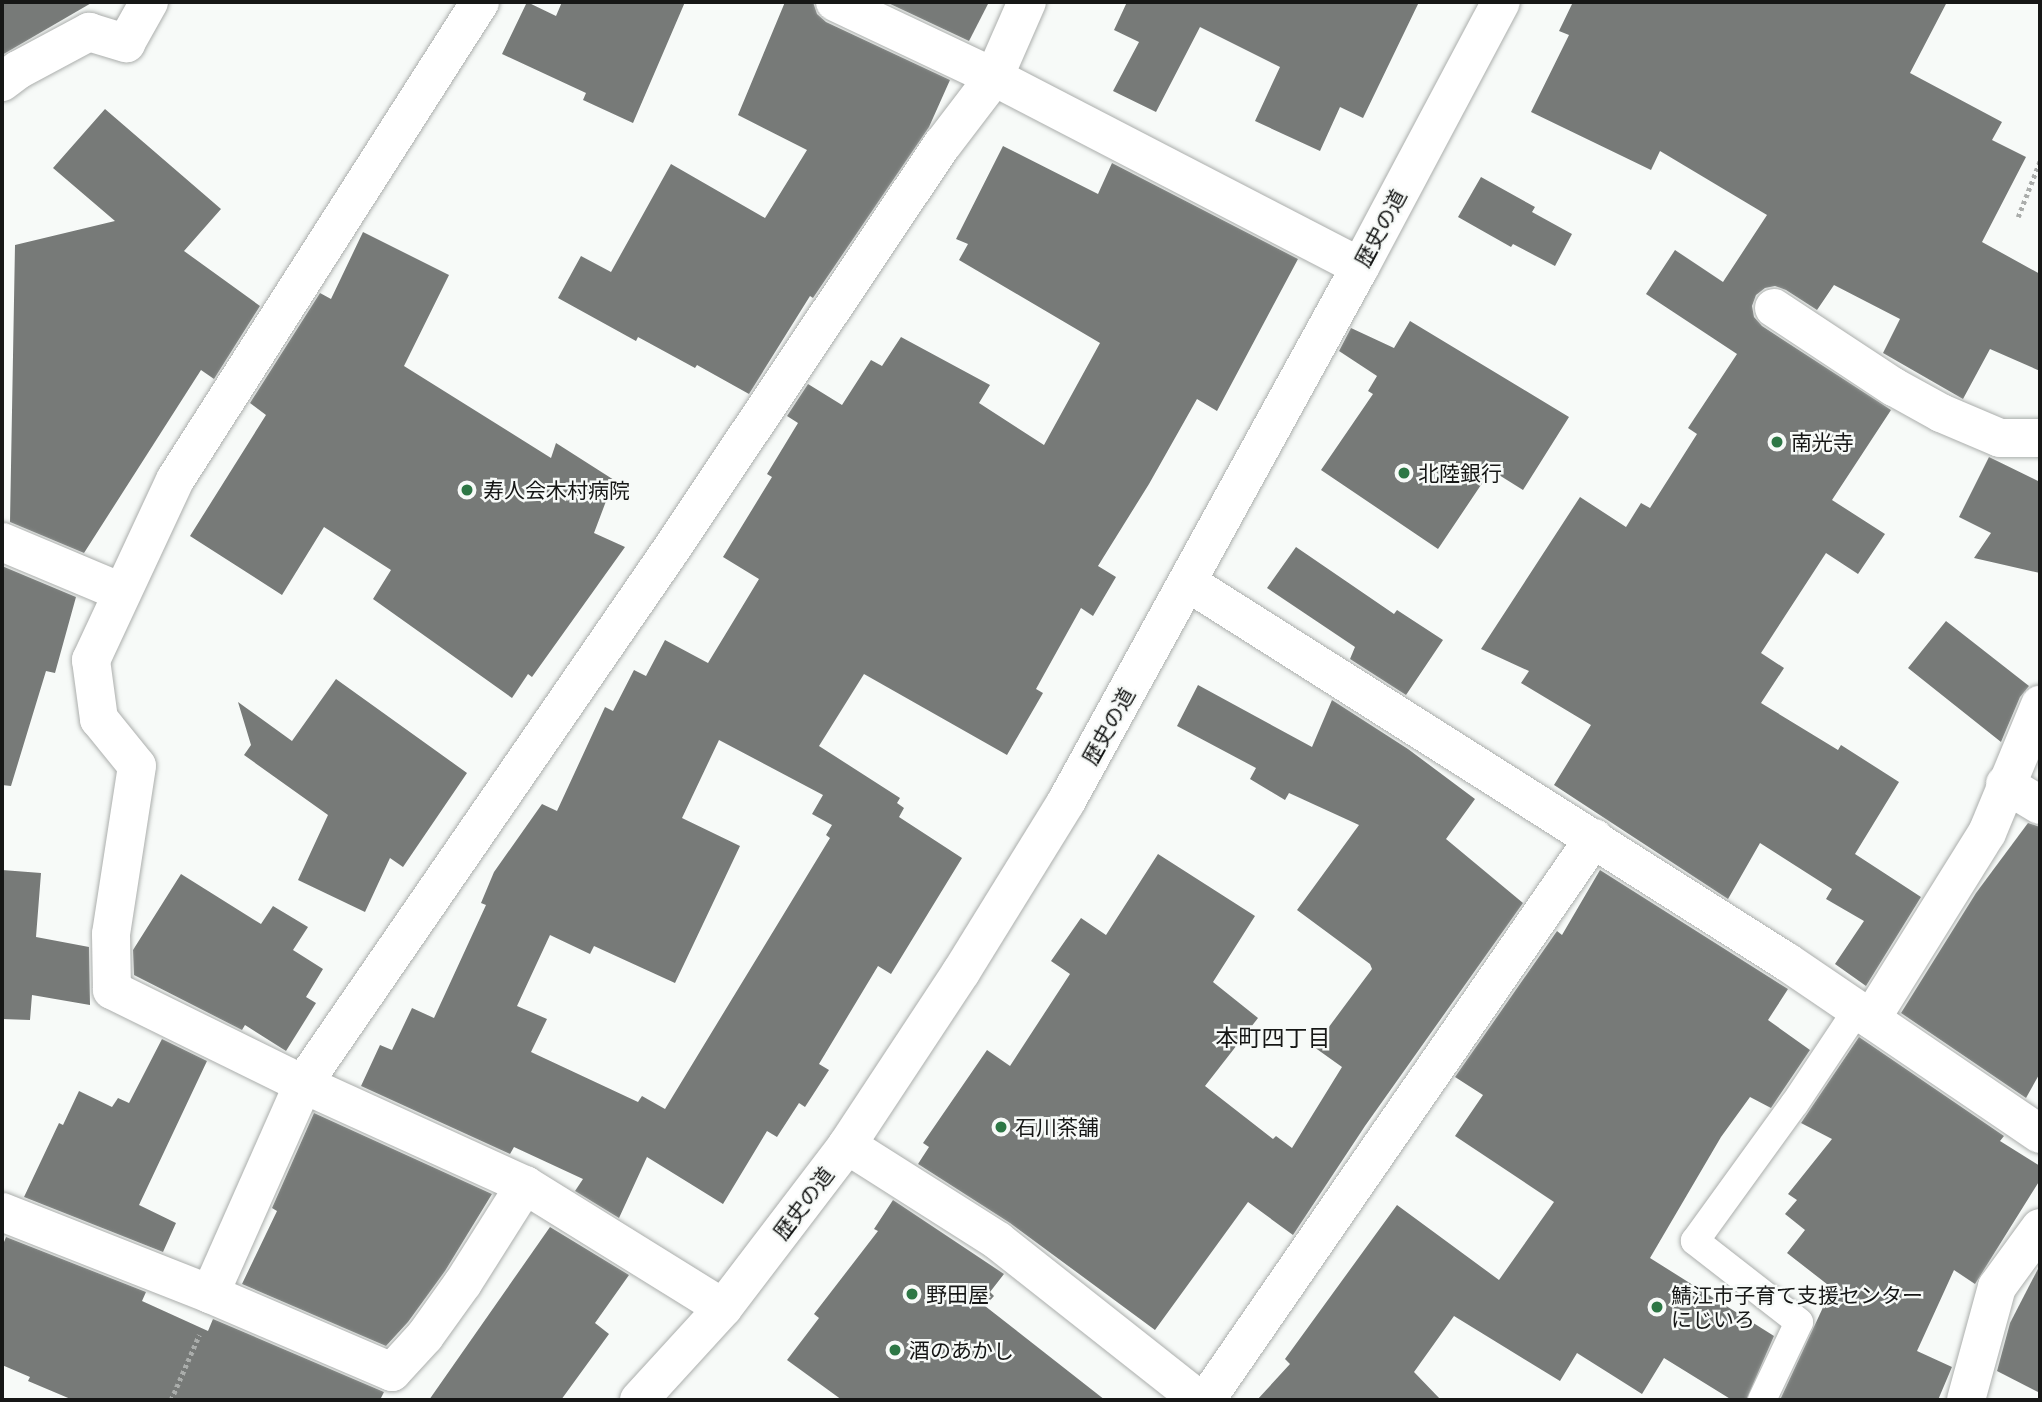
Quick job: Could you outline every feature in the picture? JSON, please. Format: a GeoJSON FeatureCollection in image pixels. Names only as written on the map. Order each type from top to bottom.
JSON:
{"type":"FeatureCollection","features":[{"type":"Feature","properties":{"kind":"street"},"geometry":{"type":"LineString","coordinates":[[2,82],[18,70],[89,32],[126,43],[149,2]]}},
{"type":"Feature","properties":{"kind":"street"},"geometry":{"type":"LineString","coordinates":[[480,2],[175,480],[91,660],[99,719],[137,766],[111,934],[112,990],[303,1084],[525,1185],[723,1308]]}},
{"type":"Feature","properties":{"kind":"street"},"geometry":{"type":"LineString","coordinates":[[835,2],[994,77],[1360,267]]}},
{"type":"Feature","properties":{"kind":"street"},"geometry":{"type":"LineString","coordinates":[[210,1294],[303,1084],[666,557],[943,144],[994,77],[1027,2]]}},
{"type":"Feature","properties":{"kind":"street","name":"歴史の道"},"geometry":{"type":"LineString","coordinates":[[639,1400],[723,1308],[847,1145],[961,972],[1066,802],[1360,267],[1496,3]]}},
{"type":"Feature","properties":{"kind":"street"},"geometry":{"type":"LineString","coordinates":[[1774,308],[1894,387],[1941,413],[2000,438],[2040,438]]}},
{"type":"Feature","properties":{"kind":"street"},"geometry":{"type":"LineString","coordinates":[[2,542],[121,592]]}},
{"type":"Feature","properties":{"kind":"street"},"geometry":{"type":"LineString","coordinates":[[1187,582],[1787,962],[2040,1134]]}},
{"type":"Feature","properties":{"kind":"street"},"geometry":{"type":"LineString","coordinates":[[1864,1014],[1987,833],[2005,784],[2040,705]]}},
{"type":"Feature","properties":{"kind":"street"},"geometry":{"type":"LineString","coordinates":[[2005,784],[2040,805]]}},
{"type":"Feature","properties":{"kind":"street"},"geometry":{"type":"LineString","coordinates":[[1206,1400],[1594,838]]}},
{"type":"Feature","properties":{"kind":"street"},"geometry":{"type":"LineString","coordinates":[[847,1145],[998,1241],[1199,1400]]}},
{"type":"Feature","properties":{"kind":"street"},"geometry":{"type":"LineString","coordinates":[[2,1212],[210,1294],[392,1372],[425,1336],[463,1283],[525,1185]]}},
{"type":"Feature","properties":{"kind":"street"},"geometry":{"type":"LineString","coordinates":[[1966,1400],[1997,1287],[2040,1228]]}},
{"type":"Feature","properties":{"kind":"lane"},"geometry":{"type":"LineString","coordinates":[[1762,1400],[1799,1322],[1695,1241],[1795,1103],[1864,1014]]}},
{"type":"Feature","properties":{"kind":"path"},"geometry":{"type":"LineString","coordinates":[[2018,217],[2040,161]]}},
{"type":"Feature","properties":{"kind":"path"},"geometry":{"type":"LineString","coordinates":[[172,1400],[207,1319],[210,1294]]}},
{"type":"Feature","properties":{"kind":"building"},"geometry":{"type":"Polygon","coordinates":[[[2,2],[93,2],[2,55],[2,2]]]}},
{"type":"Feature","properties":{"kind":"building"},"geometry":{"type":"Polygon","coordinates":[[[527,2],[556,16],[562,2],[685,2],[633,123],[583,100],[586,93],[502,54],[527,2]]]}},
{"type":"Feature","properties":{"kind":"building"},"geometry":{"type":"Polygon","coordinates":[[[785,2],[813,2],[817,14],[826,22],[950,80],[929,127],[813,298],[810,296],[749,394],[638,337],[636,341],[558,298],[581,256],[611,272],[671,164],[765,218],[807,150],[738,115],[785,2]]]}},
{"type":"Feature","properties":{"kind":"building"},"geometry":{"type":"Polygon","coordinates":[[[886,2],[989,2],[969,41],[886,2]]]}},
{"type":"Feature","properties":{"kind":"building"},"geometry":{"type":"Polygon","coordinates":[[[1127,2],[1419,2],[1363,118],[1340,107],[1320,151],[1255,121],[1280,67],[1200,27],[1156,112],[1113,91],[1139,42],[1114,30],[1127,2]]]}},
{"type":"Feature","properties":{"kind":"building"},"geometry":{"type":"Polygon","coordinates":[[[1573,2],[1947,2],[1910,73],[2002,122],[1992,140],[2026,157],[1982,242],[2040,274],[2040,371],[1990,349],[1963,399],[1883,353],[1900,319],[1834,285],[1817,310],[1775,286],[1765,288],[1756,295],[1752,306],[1754,317],[1762,326],[1891,410],[1832,500],[1885,534],[1858,574],[1826,553],[1761,653],[1784,668],[1761,703],[1838,750],[1841,745],[1899,782],[1855,854],[1921,897],[1866,986],[1835,964],[1864,921],[1826,899],[1832,889],[1760,843],[1728,899],[1554,785],[1591,725],[1521,683],[1529,671],[1481,649],[1580,497],[1626,527],[1641,503],[1650,508],[1697,434],[1688,428],[1737,354],[1646,294],[1675,250],[1723,282],[1767,215],[1660,151],[1651,170],[1531,112],[1569,35],[1559,31],[1573,2]]]}},
{"type":"Feature","properties":{"kind":"building"},"geometry":{"type":"Polygon","coordinates":[[[105,109],[221,209],[184,251],[260,306],[214,379],[201,370],[84,553],[10,522],[15,245],[115,221],[53,168],[105,109]]]}},
{"type":"Feature","properties":{"kind":"building"},"geometry":{"type":"Polygon","coordinates":[[[1003,146],[1098,194],[1112,163],[1298,259],[1217,411],[1197,399],[1098,566],[1116,577],[1093,616],[1081,608],[1036,689],[1043,693],[1007,755],[864,674],[819,746],[900,798],[897,803],[904,808],[899,817],[962,858],[891,974],[878,966],[819,1064],[829,1070],[805,1107],[799,1103],[777,1137],[767,1131],[723,1204],[647,1157],[619,1218],[575,1191],[583,1179],[514,1147],[510,1154],[361,1086],[380,1045],[392,1050],[412,1008],[434,1018],[486,905],[481,903],[494,872],[542,804],[557,811],[605,707],[613,711],[634,670],[646,676],[665,640],[708,663],[759,579],[723,557],[772,477],[767,474],[798,423],[787,416],[808,384],[842,405],[871,360],[882,366],[901,337],[990,385],[979,403],[1044,445],[1100,343],[959,260],[968,244],[956,239],[1003,146]],[[719,740],[682,818],[740,846],[675,983],[594,946],[590,954],[550,935],[517,1006],[547,1019],[531,1052],[638,1102],[642,1096],[665,1109],[830,838],[826,835],[832,825],[812,814],[823,795],[719,740]]]}},
{"type":"Feature","properties":{"kind":"building"},"geometry":{"type":"Polygon","coordinates":[[[1481,177],[1535,207],[1532,212],[1572,234],[1555,266],[1513,244],[1511,247],[1458,217],[1481,177]]]}},
{"type":"Feature","properties":{"kind":"building"},"geometry":{"type":"Polygon","coordinates":[[[363,232],[449,275],[404,366],[551,458],[556,443],[614,480],[594,533],[625,547],[532,677],[528,674],[512,698],[373,599],[391,570],[324,527],[282,595],[190,536],[266,415],[250,403],[320,293],[331,299],[363,232]]]}},
{"type":"Feature","properties":{"kind":"building"},"geometry":{"type":"Polygon","coordinates":[[[1410,321],[1569,417],[1523,490],[1491,470],[1438,549],[1321,470],[1373,394],[1368,391],[1377,376],[1339,351],[1351,328],[1394,348],[1410,321]]]}},
{"type":"Feature","properties":{"kind":"building"},"geometry":{"type":"Polygon","coordinates":[[[1989,457],[2040,482],[2040,573],[1974,558],[1991,533],[1959,517],[1989,457]]]}},
{"type":"Feature","properties":{"kind":"building"},"geometry":{"type":"Polygon","coordinates":[[[1296,547],[1394,614],[1397,610],[1443,640],[1406,695],[1350,659],[1355,647],[1267,588],[1296,547]]]}},
{"type":"Feature","properties":{"kind":"building"},"geometry":{"type":"Polygon","coordinates":[[[2,566],[76,597],[55,673],[46,671],[11,786],[2,785],[2,566]]]}},
{"type":"Feature","properties":{"kind":"building"},"geometry":{"type":"Polygon","coordinates":[[[1946,621],[2029,686],[2020,697],[2001,742],[1908,668],[1946,621]]]}},
{"type":"Feature","properties":{"kind":"building"},"geometry":{"type":"Polygon","coordinates":[[[336,679],[467,773],[403,867],[390,858],[365,912],[298,880],[328,815],[244,755],[251,745],[238,702],[292,741],[336,679]]]}},
{"type":"Feature","properties":{"kind":"building"},"geometry":{"type":"Polygon","coordinates":[[[1198,685],[1312,747],[1332,700],[1408,749],[1475,799],[1446,839],[1523,903],[1365,1126],[1293,1235],[1248,1202],[1155,1330],[1010,1223],[918,1164],[929,1147],[923,1143],[987,1050],[1010,1066],[1070,974],[1051,961],[1081,918],[1106,935],[1158,854],[1255,916],[1213,982],[1258,1018],[1205,1086],[1273,1139],[1276,1136],[1292,1148],[1342,1067],[1314,1047],[1372,969],[1370,964],[1297,910],[1359,825],[1289,793],[1285,800],[1250,779],[1256,768],[1177,726],[1198,685]]]}},
{"type":"Feature","properties":{"kind":"building"},"geometry":{"type":"Polygon","coordinates":[[[2028,823],[2040,827],[2040,1073],[2026,1098],[1901,1013],[1976,893],[2028,823]]]}},
{"type":"Feature","properties":{"kind":"building"},"geometry":{"type":"Polygon","coordinates":[[[2,870],[41,873],[36,937],[89,947],[90,1005],[32,995],[30,1020],[2,1019],[2,870]]]}},
{"type":"Feature","properties":{"kind":"building"},"geometry":{"type":"Polygon","coordinates":[[[1600,870],[1788,989],[1768,1020],[1810,1050],[1771,1108],[1750,1097],[1721,1137],[1650,1258],[1774,1336],[1746,1400],[1732,1400],[1664,1358],[1642,1394],[1577,1353],[1560,1381],[1454,1316],[1414,1372],[1441,1400],[1257,1400],[1290,1364],[1285,1359],[1397,1205],[1499,1280],[1554,1202],[1455,1136],[1483,1095],[1455,1077],[1557,931],[1562,935],[1600,870]]]}},
{"type":"Feature","properties":{"kind":"building"},"geometry":{"type":"Polygon","coordinates":[[[181,874],[261,924],[273,906],[308,927],[293,950],[323,969],[306,997],[316,1003],[286,1051],[245,1025],[242,1030],[134,975],[133,950],[181,874]]]}},
{"type":"Feature","properties":{"kind":"building"},"geometry":{"type":"Polygon","coordinates":[[[1859,1037],[2004,1136],[2000,1141],[2040,1166],[2040,1180],[1975,1284],[1954,1270],[1917,1351],[1952,1367],[1938,1400],[1780,1400],[1832,1288],[1787,1253],[1805,1230],[1785,1214],[1797,1200],[1788,1194],[1832,1139],[1801,1123],[1859,1037]]]}},
{"type":"Feature","properties":{"kind":"building"},"geometry":{"type":"Polygon","coordinates":[[[162,1039],[207,1061],[139,1205],[176,1223],[163,1252],[24,1197],[59,1123],[63,1125],[79,1091],[112,1107],[118,1098],[129,1103],[162,1039]]]}},
{"type":"Feature","properties":{"kind":"building"},"geometry":{"type":"Polygon","coordinates":[[[314,1113],[492,1194],[445,1271],[408,1322],[386,1346],[242,1284],[277,1211],[272,1208],[314,1113]]]}},
{"type":"Feature","properties":{"kind":"building"},"geometry":{"type":"Polygon","coordinates":[[[893,1200],[1004,1274],[990,1292],[994,1296],[985,1306],[1105,1400],[842,1400],[787,1360],[819,1318],[814,1314],[878,1231],[874,1229],[893,1200]]]}},
{"type":"Feature","properties":{"kind":"building"},"geometry":{"type":"Polygon","coordinates":[[[550,1227],[629,1275],[595,1323],[609,1334],[561,1400],[429,1400],[550,1227]]]}},
{"type":"Feature","properties":{"kind":"building"},"geometry":{"type":"Polygon","coordinates":[[[6,1237],[146,1292],[142,1301],[208,1331],[213,1319],[384,1392],[380,1400],[73,1400],[28,1381],[30,1377],[2,1365],[2,1247],[6,1237]]]}},
{"type":"Feature","properties":{"kind":"building"},"geometry":{"type":"Polygon","coordinates":[[[2040,1265],[2040,1393],[1997,1371],[2010,1323],[2040,1265]]]}},
{"type":"Feature","properties":{"kind":"place","name":"南光寺"},"geometry":{"type":"Point","coordinates":[1777,442]}},
{"type":"Feature","properties":{"kind":"place","name":"北陸銀行"},"geometry":{"type":"Point","coordinates":[1404,473]}},
{"type":"Feature","properties":{"kind":"place","name":"寿人会木村病院"},"geometry":{"type":"Point","coordinates":[467,490]}},
{"type":"Feature","properties":{"kind":"place","name":"石川茶舗"},"geometry":{"type":"Point","coordinates":[1001,1127]}},
{"type":"Feature","properties":{"kind":"place","name":"野田屋"},"geometry":{"type":"Point","coordinates":[912,1294]}},
{"type":"Feature","properties":{"kind":"place","name":"鯖江市子育て支援センター にじいろ"},"geometry":{"type":"Point","coordinates":[1657,1307]}},
{"type":"Feature","properties":{"kind":"place","name":"酒のあかし"},"geometry":{"type":"Point","coordinates":[895,1350]}},
{"type":"Feature","properties":{"kind":"district","name":"本町四丁目"},"geometry":{"type":"Point","coordinates":[1273,1038]}}]}
